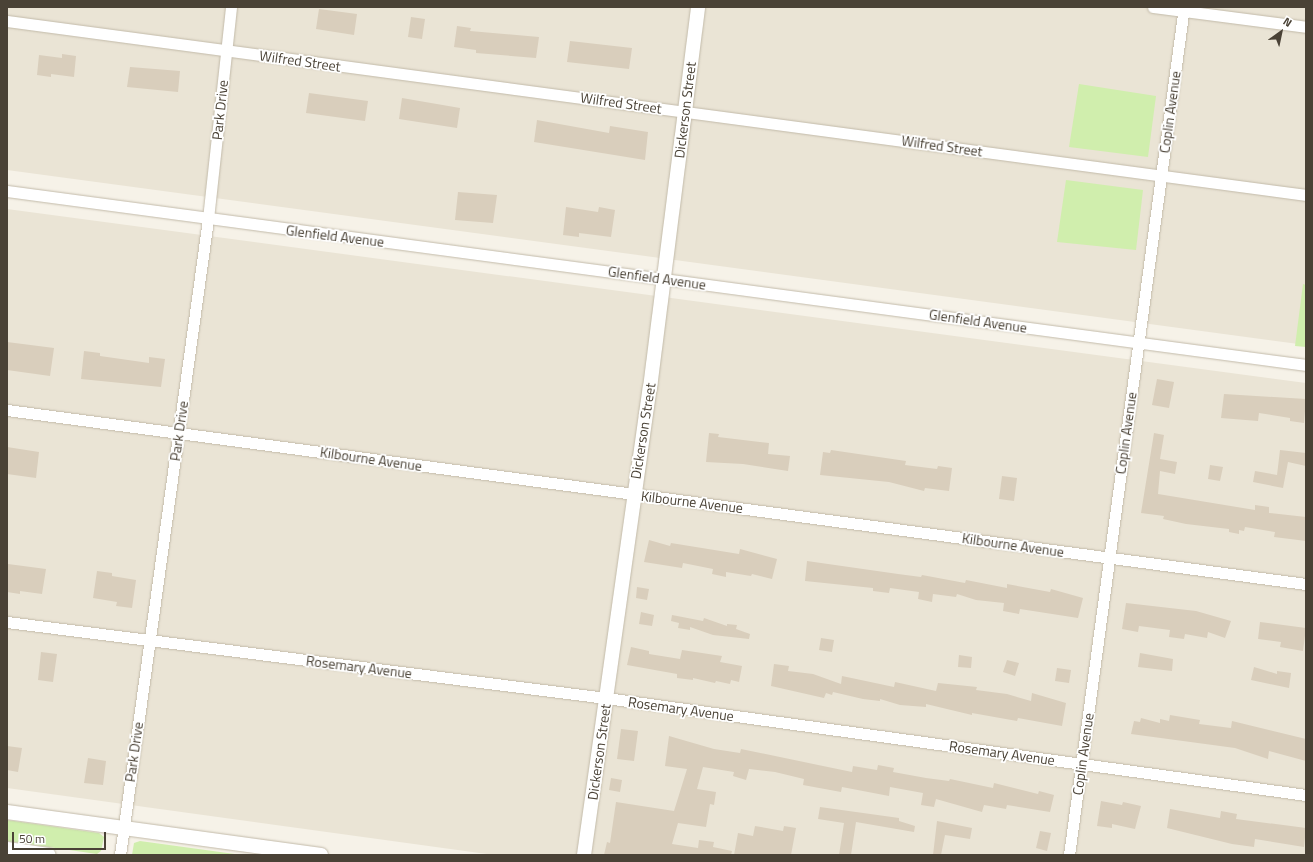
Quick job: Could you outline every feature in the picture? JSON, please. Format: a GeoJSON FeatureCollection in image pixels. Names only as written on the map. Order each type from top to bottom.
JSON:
{"type":"FeatureCollection","features":[{"type":"Feature","properties":{"kind":"street","name":"Park Drive"},"geometry":{"type":"LineString","coordinates":[[120,855],[208,219],[231,7]]}},
{"type":"Feature","properties":{"kind":"street","name":"Dickerson Street"},"geometry":{"type":"LineString","coordinates":[[584,855],[663,278],[698,7]]}},
{"type":"Feature","properties":{"kind":"street"},"geometry":{"type":"LineString","coordinates":[[1153,7],[1184,9],[1306,27]]}},
{"type":"Feature","properties":{"kind":"street","name":"Coplin Avenue"},"geometry":{"type":"LineString","coordinates":[[1069,855],[1184,9]]}},
{"type":"Feature","properties":{"kind":"street","name":"Wilfred Street"},"geometry":{"type":"LineString","coordinates":[[7,21],[1306,195]]}},
{"type":"Feature","properties":{"kind":"street","name":"Glenfield Avenue"},"geometry":{"type":"LineString","coordinates":[[7,191],[1306,365]]}},
{"type":"Feature","properties":{"kind":"street","name":"Kilbourne Avenue"},"geometry":{"type":"LineString","coordinates":[[7,410],[1306,584]]}},
{"type":"Feature","properties":{"kind":"street","name":"Rosemary Avenue"},"geometry":{"type":"LineString","coordinates":[[7,622],[150,642],[606,698],[1306,795]]}},
{"type":"Feature","properties":{"kind":"street"},"geometry":{"type":"LineString","coordinates":[[7,812],[321,855]]}},
{"type":"Feature","properties":{"kind":"street"},"geometry":{"type":"LineString","coordinates":[[7,849],[49,855]]}},
{"type":"Feature","properties":{"kind":"shaded area"},"geometry":{"type":"Polygon","coordinates":[[[7,7],[1306,7],[1306,345],[7,170],[7,7]]]}},
{"type":"Feature","properties":{"kind":"shaded area"},"geometry":{"type":"Polygon","coordinates":[[[7,209],[1306,383],[1306,855],[494,855],[7,788],[7,209]]]}},
{"type":"Feature","properties":{"kind":"green space"},"geometry":{"type":"Polygon","coordinates":[[[1079,84],[1156,96],[1148,157],[1069,147],[1079,84]]]}},
{"type":"Feature","properties":{"kind":"green space"},"geometry":{"type":"Polygon","coordinates":[[[1066,180],[1143,190],[1136,250],[1057,242],[1066,180]]]}},
{"type":"Feature","properties":{"kind":"green space"},"geometry":{"type":"Polygon","coordinates":[[[1303,284],[1306,285],[1306,347],[1295,346],[1303,284]]]}},
{"type":"Feature","properties":{"kind":"green space"},"geometry":{"type":"Polygon","coordinates":[[[7,820],[99,833],[104,837],[101,851],[97,854],[7,841],[7,820]]]}},
{"type":"Feature","properties":{"kind":"green space"},"geometry":{"type":"Polygon","coordinates":[[[140,841],[242,855],[132,855],[134,843],[140,841]]]}},
{"type":"Feature","properties":{"kind":"building"},"geometry":{"type":"Polygon","coordinates":[[[319,9],[357,14],[354,35],[316,29],[319,9]]]}},
{"type":"Feature","properties":{"kind":"building"},"geometry":{"type":"Polygon","coordinates":[[[411,17],[425,19],[422,39],[408,37],[411,17]]]}},
{"type":"Feature","properties":{"kind":"building"},"geometry":{"type":"Polygon","coordinates":[[[457,26],[471,28],[470,31],[539,37],[536,58],[476,53],[476,50],[454,47],[457,26]]]}},
{"type":"Feature","properties":{"kind":"building"},"geometry":{"type":"Polygon","coordinates":[[[570,41],[632,48],[629,69],[567,62],[570,41]]]}},
{"type":"Feature","properties":{"kind":"building"},"geometry":{"type":"Polygon","coordinates":[[[62,54],[76,56],[74,77],[51,74],[51,77],[37,75],[39,55],[62,58],[62,54]]]}},
{"type":"Feature","properties":{"kind":"building"},"geometry":{"type":"Polygon","coordinates":[[[130,67],[180,71],[178,92],[127,87],[130,67]]]}},
{"type":"Feature","properties":{"kind":"building"},"geometry":{"type":"Polygon","coordinates":[[[309,93],[368,101],[365,121],[306,113],[309,93]]]}},
{"type":"Feature","properties":{"kind":"building"},"geometry":{"type":"Polygon","coordinates":[[[402,98],[460,108],[457,128],[399,119],[402,98]]]}},
{"type":"Feature","properties":{"kind":"building"},"geometry":{"type":"Polygon","coordinates":[[[537,120],[609,133],[610,126],[648,132],[645,160],[534,142],[537,120]]]}},
{"type":"Feature","properties":{"kind":"building"},"geometry":{"type":"Polygon","coordinates":[[[458,192],[497,195],[493,223],[455,220],[458,192]]]}},
{"type":"Feature","properties":{"kind":"building"},"geometry":{"type":"Polygon","coordinates":[[[566,207],[598,212],[599,207],[615,210],[611,237],[579,233],[579,237],[563,235],[566,207]]]}},
{"type":"Feature","properties":{"kind":"building"},"geometry":{"type":"Polygon","coordinates":[[[7,342],[54,348],[50,376],[7,370],[7,342]]]}},
{"type":"Feature","properties":{"kind":"building"},"geometry":{"type":"Polygon","coordinates":[[[84,351],[100,353],[100,356],[149,363],[149,357],[165,359],[161,387],[81,379],[84,351]]]}},
{"type":"Feature","properties":{"kind":"building"},"geometry":{"type":"Polygon","coordinates":[[[1157,379],[1174,382],[1169,408],[1152,405],[1157,379]]]}},
{"type":"Feature","properties":{"kind":"building"},"geometry":{"type":"Polygon","coordinates":[[[1224,394],[1306,399],[1304,423],[1290,421],[1290,418],[1259,413],[1258,421],[1221,418],[1224,394]]]}},
{"type":"Feature","properties":{"kind":"building"},"geometry":{"type":"Polygon","coordinates":[[[709,433],[719,434],[718,437],[769,443],[768,454],[790,456],[788,471],[743,464],[706,462],[709,433]]]}},
{"type":"Feature","properties":{"kind":"building"},"geometry":{"type":"Polygon","coordinates":[[[1154,433],[1164,435],[1160,459],[1177,462],[1175,474],[1160,471],[1158,494],[1255,510],[1255,505],[1269,507],[1269,513],[1306,517],[1306,541],[1274,537],[1275,532],[1245,527],[1244,531],[1239,530],[1239,534],[1229,532],[1229,529],[1186,524],[1163,519],[1164,516],[1141,513],[1154,433]]]}},
{"type":"Feature","properties":{"kind":"building"},"geometry":{"type":"Polygon","coordinates":[[[7,447],[39,452],[36,478],[7,474],[7,447]]]}},
{"type":"Feature","properties":{"kind":"building"},"geometry":{"type":"Polygon","coordinates":[[[831,450],[906,461],[905,465],[937,469],[938,466],[952,468],[949,491],[925,488],[924,491],[889,482],[820,475],[823,452],[830,453],[831,450]]]}},
{"type":"Feature","properties":{"kind":"building"},"geometry":{"type":"Polygon","coordinates":[[[1280,450],[1306,453],[1306,466],[1288,462],[1283,488],[1253,482],[1255,471],[1277,475],[1280,450]]]}},
{"type":"Feature","properties":{"kind":"building"},"geometry":{"type":"Polygon","coordinates":[[[1210,465],[1223,467],[1220,481],[1208,479],[1210,465]]]}},
{"type":"Feature","properties":{"kind":"building"},"geometry":{"type":"Polygon","coordinates":[[[1002,476],[1017,478],[1014,501],[999,499],[1002,476]]]}},
{"type":"Feature","properties":{"kind":"building"},"geometry":{"type":"Polygon","coordinates":[[[649,540],[670,546],[671,543],[739,554],[740,549],[777,559],[772,579],[752,574],[751,576],[726,572],[726,577],[712,574],[713,569],[683,563],[682,568],[644,562],[649,540]]]}},
{"type":"Feature","properties":{"kind":"building"},"geometry":{"type":"Polygon","coordinates":[[[807,561],[921,577],[922,575],[965,583],[966,580],[1007,588],[1007,584],[1050,592],[1051,589],[1083,598],[1078,618],[1020,609],[1019,614],[1003,611],[1004,603],[976,600],[957,594],[956,597],[933,594],[932,602],[918,599],[919,592],[890,588],[889,593],[873,591],[873,588],[805,581],[807,561]]]}},
{"type":"Feature","properties":{"kind":"building"},"geometry":{"type":"Polygon","coordinates":[[[8,564],[46,569],[42,594],[20,591],[20,594],[7,592],[8,564]]]}},
{"type":"Feature","properties":{"kind":"building"},"geometry":{"type":"Polygon","coordinates":[[[97,571],[112,573],[112,576],[136,580],[132,608],[116,606],[117,602],[93,598],[97,571]]]}},
{"type":"Feature","properties":{"kind":"building"},"geometry":{"type":"Polygon","coordinates":[[[637,587],[649,589],[647,600],[636,598],[637,587]]]}},
{"type":"Feature","properties":{"kind":"building"},"geometry":{"type":"Polygon","coordinates":[[[1126,603],[1196,611],[1231,621],[1225,638],[1208,632],[1207,638],[1185,634],[1184,639],[1169,637],[1170,630],[1139,626],[1138,632],[1122,629],[1126,603]]]}},
{"type":"Feature","properties":{"kind":"building"},"geometry":{"type":"Polygon","coordinates":[[[641,612],[654,615],[652,626],[639,624],[641,612]]]}},
{"type":"Feature","properties":{"kind":"building"},"geometry":{"type":"Polygon","coordinates":[[[672,615],[703,621],[704,618],[727,626],[727,624],[737,625],[736,629],[750,634],[749,639],[713,635],[690,627],[690,630],[678,628],[679,623],[671,621],[672,615]]]}},
{"type":"Feature","properties":{"kind":"building"},"geometry":{"type":"Polygon","coordinates":[[[1260,622],[1306,628],[1303,651],[1280,647],[1281,642],[1258,639],[1260,622]]]}},
{"type":"Feature","properties":{"kind":"building"},"geometry":{"type":"Polygon","coordinates":[[[821,638],[834,640],[832,652],[819,650],[821,638]]]}},
{"type":"Feature","properties":{"kind":"building"},"geometry":{"type":"Polygon","coordinates":[[[631,647],[649,651],[649,654],[680,659],[682,650],[722,656],[720,662],[742,666],[739,682],[731,680],[730,684],[716,681],[715,683],[693,678],[693,680],[677,678],[677,674],[627,665],[631,647]]]}},
{"type":"Feature","properties":{"kind":"building"},"geometry":{"type":"Polygon","coordinates":[[[41,652],[57,654],[53,682],[38,680],[41,652]]]}},
{"type":"Feature","properties":{"kind":"building"},"geometry":{"type":"Polygon","coordinates":[[[1140,653],[1173,659],[1172,671],[1138,667],[1140,653]]]}},
{"type":"Feature","properties":{"kind":"building"},"geometry":{"type":"Polygon","coordinates":[[[959,655],[972,657],[971,668],[958,667],[959,655]]]}},
{"type":"Feature","properties":{"kind":"building"},"geometry":{"type":"Polygon","coordinates":[[[1007,660],[1019,663],[1015,676],[1003,672],[1007,660]]]}},
{"type":"Feature","properties":{"kind":"building"},"geometry":{"type":"Polygon","coordinates":[[[774,664],[789,666],[788,671],[813,674],[841,684],[842,676],[894,687],[895,682],[936,691],[938,683],[977,687],[976,690],[1007,694],[1031,701],[1032,693],[1066,703],[1062,726],[1018,718],[1017,721],[972,713],[972,715],[926,704],[926,707],[900,705],[880,699],[880,701],[863,699],[833,692],[832,695],[826,693],[824,698],[771,686],[774,664]]]}},
{"type":"Feature","properties":{"kind":"building"},"geometry":{"type":"Polygon","coordinates":[[[1254,667],[1277,674],[1277,671],[1291,673],[1289,688],[1251,680],[1254,667]]]}},
{"type":"Feature","properties":{"kind":"building"},"geometry":{"type":"Polygon","coordinates":[[[1057,668],[1071,670],[1069,683],[1055,681],[1057,668]]]}},
{"type":"Feature","properties":{"kind":"building"},"geometry":{"type":"Polygon","coordinates":[[[1170,715],[1200,720],[1199,724],[1231,728],[1232,721],[1306,739],[1306,761],[1269,751],[1268,759],[1235,748],[1131,734],[1134,721],[1140,722],[1141,718],[1160,723],[1160,719],[1169,721],[1170,715]]]}},
{"type":"Feature","properties":{"kind":"building"},"geometry":{"type":"Polygon","coordinates":[[[621,729],[638,731],[634,761],[617,759],[621,729]]]}},
{"type":"Feature","properties":{"kind":"building"},"geometry":{"type":"Polygon","coordinates":[[[669,736],[714,749],[740,753],[741,749],[852,772],[853,766],[877,770],[878,765],[894,768],[893,772],[926,778],[949,781],[950,779],[993,788],[994,783],[1038,794],[1039,791],[1054,795],[1050,812],[1007,805],[1006,809],[984,805],[982,812],[936,799],[934,807],[921,805],[923,793],[890,787],[889,796],[842,787],[841,792],[803,785],[804,779],[775,772],[749,769],[746,780],[733,776],[734,772],[703,767],[697,789],[716,792],[714,805],[710,804],[706,827],[678,823],[672,844],[698,848],[699,840],[714,842],[713,847],[732,851],[731,855],[604,855],[607,842],[610,843],[616,802],[674,811],[687,769],[665,766],[669,736]]]}},
{"type":"Feature","properties":{"kind":"building"},"geometry":{"type":"Polygon","coordinates":[[[7,746],[22,748],[18,772],[7,770],[7,746]]]}},
{"type":"Feature","properties":{"kind":"building"},"geometry":{"type":"Polygon","coordinates":[[[88,758],[106,761],[103,785],[84,783],[88,758]]]}},
{"type":"Feature","properties":{"kind":"building"},"geometry":{"type":"Polygon","coordinates":[[[611,778],[622,780],[620,792],[609,790],[611,778]]]}},
{"type":"Feature","properties":{"kind":"building"},"geometry":{"type":"Polygon","coordinates":[[[1101,801],[1122,805],[1123,802],[1141,806],[1135,829],[1112,824],[1112,828],[1097,826],[1101,801]]]}},
{"type":"Feature","properties":{"kind":"building"},"geometry":{"type":"Polygon","coordinates":[[[820,807],[899,818],[899,821],[915,826],[914,832],[856,822],[851,855],[839,855],[844,823],[818,819],[820,807]]]}},
{"type":"Feature","properties":{"kind":"building"},"geometry":{"type":"Polygon","coordinates":[[[1170,809],[1220,818],[1221,811],[1237,814],[1236,819],[1306,828],[1304,847],[1255,839],[1254,847],[1232,844],[1167,828],[1170,809]]]}},
{"type":"Feature","properties":{"kind":"building"},"geometry":{"type":"Polygon","coordinates":[[[937,821],[972,828],[970,839],[945,835],[941,855],[933,855],[937,821]]]}},
{"type":"Feature","properties":{"kind":"building"},"geometry":{"type":"Polygon","coordinates":[[[755,826],[783,831],[784,826],[796,828],[791,855],[734,855],[738,833],[753,836],[755,826]]]}},
{"type":"Feature","properties":{"kind":"building"},"geometry":{"type":"Polygon","coordinates":[[[1040,831],[1051,833],[1047,851],[1036,848],[1040,831]]]}}]}
